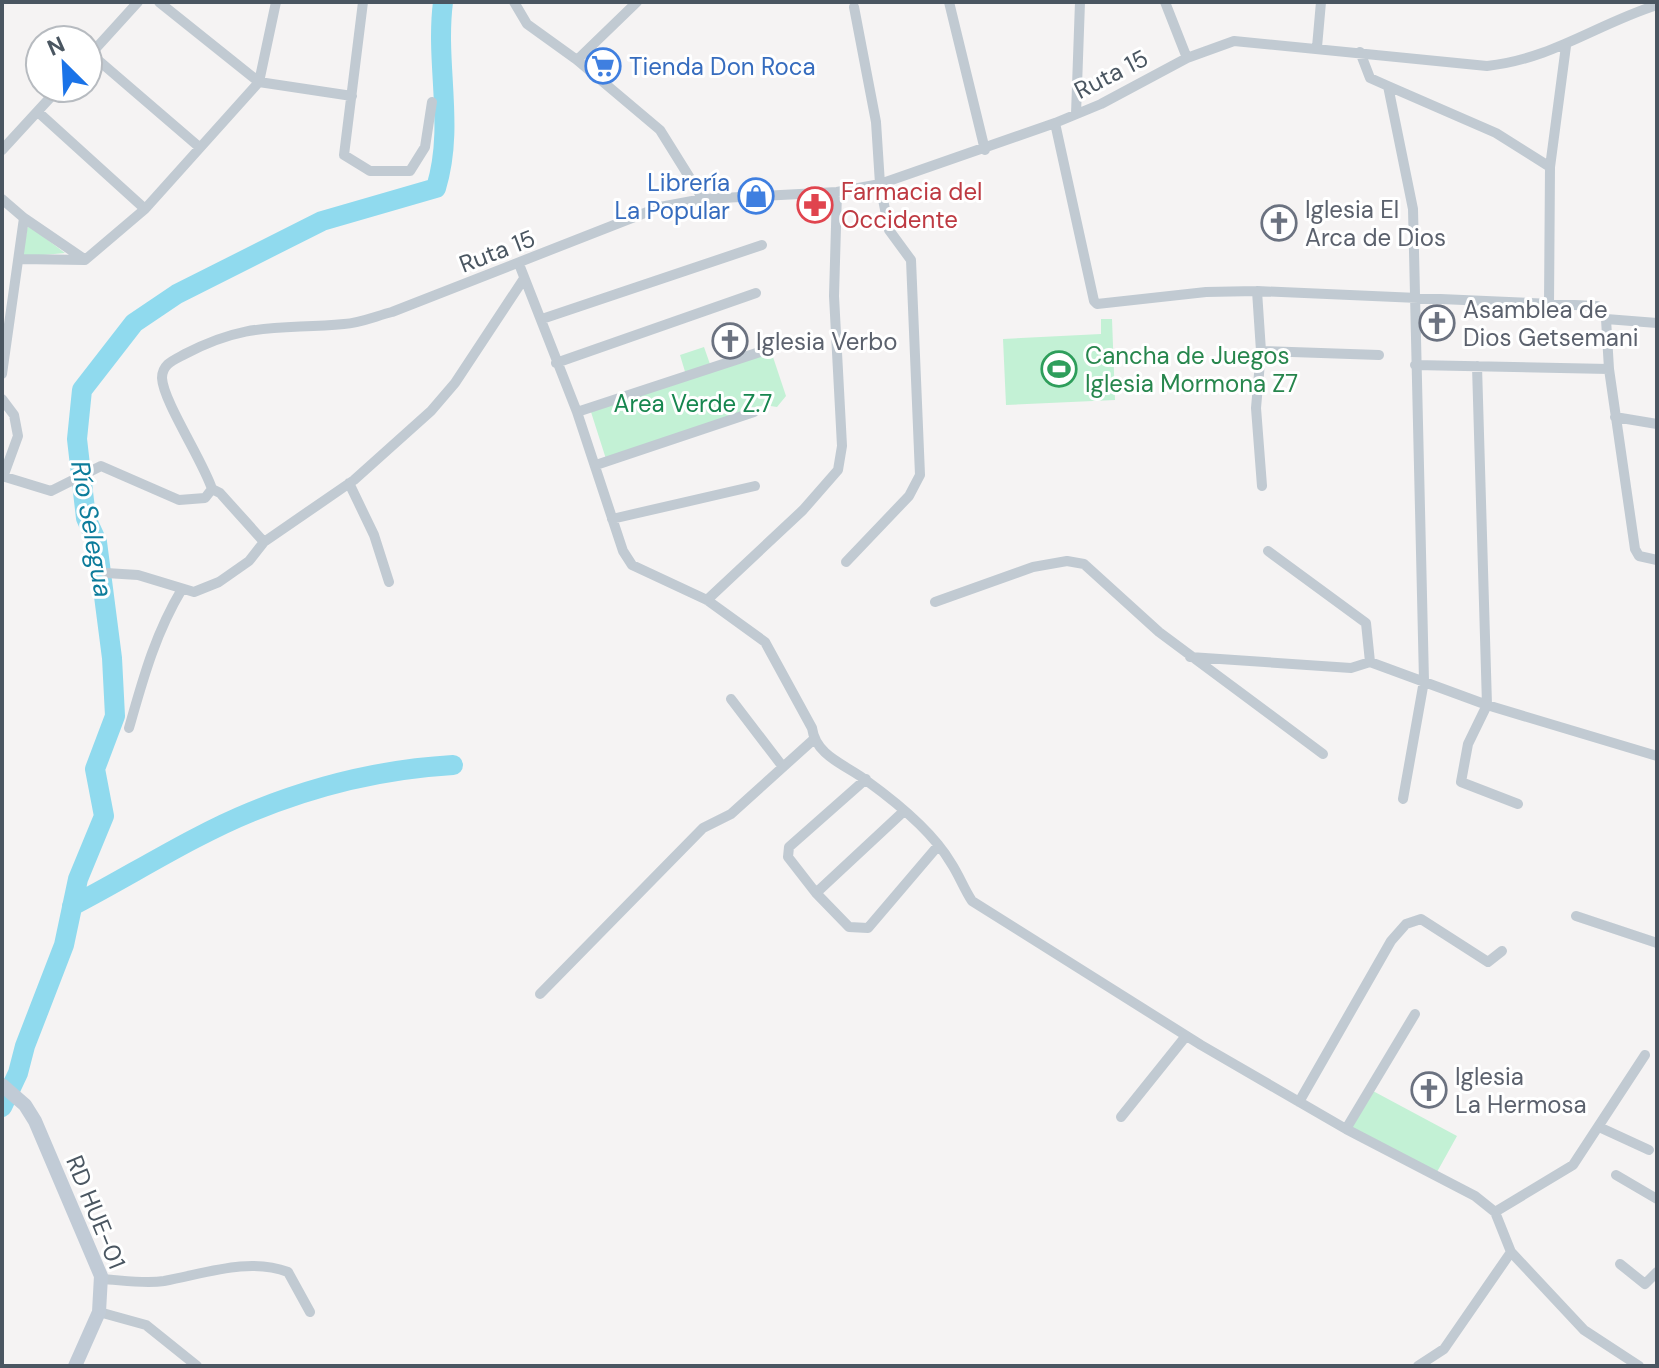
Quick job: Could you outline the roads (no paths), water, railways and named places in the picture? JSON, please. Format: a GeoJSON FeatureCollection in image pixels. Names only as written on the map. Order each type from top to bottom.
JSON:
{"type":"FeatureCollection","features":[{"type":"Feature","properties":{"kind":"street"},"geometry":{"type":"LineString","coordinates":[[104,39],[138,2]]}},
{"type":"Feature","properties":{"kind":"street"},"geometry":{"type":"LineString","coordinates":[[159,2],[259,82],[352,96]]}},
{"type":"Feature","properties":{"kind":"street"},"geometry":{"type":"LineString","coordinates":[[20,259],[85,260],[145,209],[198,146],[259,82],[276,2]]}},
{"type":"Feature","properties":{"kind":"street"},"geometry":{"type":"LineString","coordinates":[[363,2],[344,155],[370,171],[410,171],[420,160],[432,102]]}},
{"type":"Feature","properties":{"kind":"street"},"geometry":{"type":"LineString","coordinates":[[514,2],[527,24],[577,60],[660,130],[703,199]]}},
{"type":"Feature","properties":{"kind":"street"},"geometry":{"type":"LineString","coordinates":[[577,60],[637,2]]}},
{"type":"Feature","properties":{"kind":"street"},"geometry":{"type":"LineString","coordinates":[[949,2],[985,150]]}},
{"type":"Feature","properties":{"kind":"street"},"geometry":{"type":"LineString","coordinates":[[1076,114],[1080,2]]}},
{"type":"Feature","properties":{"kind":"street"},"geometry":{"type":"LineString","coordinates":[[1165,2],[1187,58]]}},
{"type":"Feature","properties":{"kind":"street"},"geometry":{"type":"LineString","coordinates":[[1317,47],[1321,2]]}},
{"type":"Feature","properties":{"kind":"street","name":"Ruta 15"},"geometry":{"type":"LineString","coordinates":[[212,489],[205,467],[162,383],[166,364],[217,337],[263,327],[347,324],[392,312],[660,207],[703,199],[837,192],[880,184],[985,150],[1055,123],[1187,58],[1234,41],[1487,66],[1519,63],[1566,46],[1657,5]]}},
{"type":"Feature","properties":{"kind":"street"},"geometry":{"type":"LineString","coordinates":[[846,562],[909,496],[920,475],[911,260],[889,230],[880,184],[876,122],[854,7]]}},
{"type":"Feature","properties":{"kind":"street"},"geometry":{"type":"LineString","coordinates":[[1549,305],[1550,167],[1566,46]]}},
{"type":"Feature","properties":{"kind":"street"},"geometry":{"type":"LineString","coordinates":[[1360,52],[1370,78],[1496,133],[1550,167]]}},
{"type":"Feature","properties":{"kind":"street"},"geometry":{"type":"LineString","coordinates":[[104,68],[198,146]]}},
{"type":"Feature","properties":{"kind":"street"},"geometry":{"type":"LineString","coordinates":[[1388,86],[1413,209],[1424,681],[1403,799]]}},
{"type":"Feature","properties":{"kind":"street"},"geometry":{"type":"LineString","coordinates":[[2,150],[45,104]]}},
{"type":"Feature","properties":{"kind":"street"},"geometry":{"type":"LineString","coordinates":[[38,112],[145,209]]}},
{"type":"Feature","properties":{"kind":"street"},"geometry":{"type":"LineString","coordinates":[[1055,123],[1097,304],[1206,292],[1257,291],[1597,306],[1606,319],[1615,417],[1636,553],[1657,560]]}},
{"type":"Feature","properties":{"kind":"street"},"geometry":{"type":"LineString","coordinates":[[707,600],[803,510],[838,470],[842,446],[834,296],[837,192]]}},
{"type":"Feature","properties":{"kind":"street"},"geometry":{"type":"LineString","coordinates":[[2,199],[85,260]]}},
{"type":"Feature","properties":{"kind":"street"},"geometry":{"type":"LineString","coordinates":[[2,374],[24,218]]}},
{"type":"Feature","properties":{"kind":"street"},"geometry":{"type":"LineString","coordinates":[[542,319],[762,245]]}},
{"type":"Feature","properties":{"kind":"street"},"geometry":{"type":"LineString","coordinates":[[519,264],[577,412],[623,551],[632,565],[707,600],[765,642],[812,728],[813,740],[835,761],[866,779],[903,812],[951,862],[972,901],[1186,1036],[1346,1129],[1437,1174],[1495,1212],[1511,1252],[1584,1330],[1639,1366]]}},
{"type":"Feature","properties":{"kind":"street"},"geometry":{"type":"LineString","coordinates":[[106,573],[138,575],[194,592],[219,582],[249,561],[264,542],[349,483],[431,411],[455,383],[523,280]]}},
{"type":"Feature","properties":{"kind":"street"},"geometry":{"type":"LineString","coordinates":[[1257,291],[1261,351],[1256,408],[1262,486]]}},
{"type":"Feature","properties":{"kind":"street"},"geometry":{"type":"LineString","coordinates":[[556,363],[756,293]]}},
{"type":"Feature","properties":{"kind":"street"},"geometry":{"type":"LineString","coordinates":[[1606,319],[1657,323]]}},
{"type":"Feature","properties":{"kind":"street"},"geometry":{"type":"LineString","coordinates":[[577,412],[772,348]]}},
{"type":"Feature","properties":{"kind":"street"},"geometry":{"type":"LineString","coordinates":[[1261,351],[1379,355]]}},
{"type":"Feature","properties":{"kind":"street"},"geometry":{"type":"LineString","coordinates":[[1415,365],[1609,369]]}},
{"type":"Feature","properties":{"kind":"street"},"geometry":{"type":"LineString","coordinates":[[1477,366],[1487,705],[1468,744],[1461,782],[1518,804]]}},
{"type":"Feature","properties":{"kind":"street"},"geometry":{"type":"LineString","coordinates":[[2,399],[14,415],[18,436],[3,476],[51,491],[101,466],[179,500],[205,498],[212,489],[220,493],[264,542]]}},
{"type":"Feature","properties":{"kind":"street"},"geometry":{"type":"LineString","coordinates":[[596,465],[754,412]]}},
{"type":"Feature","properties":{"kind":"street"},"geometry":{"type":"LineString","coordinates":[[1615,417],[1657,424]]}},
{"type":"Feature","properties":{"kind":"street"},"geometry":{"type":"LineString","coordinates":[[349,483],[374,535],[389,582]]}},
{"type":"Feature","properties":{"kind":"street"},"geometry":{"type":"LineString","coordinates":[[612,519],[755,486]]}},
{"type":"Feature","properties":{"kind":"street"},"geometry":{"type":"LineString","coordinates":[[1268,551],[1366,623],[1370,662]]}},
{"type":"Feature","properties":{"kind":"street"},"geometry":{"type":"LineString","coordinates":[[935,602],[1033,567],[1077,561],[1190,657],[1323,754]]}},
{"type":"Feature","properties":{"kind":"street"},"geometry":{"type":"LineString","coordinates":[[129,728],[156,636],[182,589]]}},
{"type":"Feature","properties":{"kind":"street"},"geometry":{"type":"LineString","coordinates":[[1190,657],[1351,668],[1370,662],[1487,705],[1657,756]]}},
{"type":"Feature","properties":{"kind":"street"},"geometry":{"type":"LineString","coordinates":[[731,699],[783,767]]}},
{"type":"Feature","properties":{"kind":"street"},"geometry":{"type":"LineString","coordinates":[[540,994],[703,828],[731,814],[813,740]]}},
{"type":"Feature","properties":{"kind":"street"},"geometry":{"type":"LineString","coordinates":[[866,779],[789,847],[788,857],[816,893],[849,927],[868,928],[937,847]]}},
{"type":"Feature","properties":{"kind":"street"},"geometry":{"type":"LineString","coordinates":[[816,893],[903,812]]}},
{"type":"Feature","properties":{"kind":"street"},"geometry":{"type":"LineString","coordinates":[[1576,916],[1657,943]]}},
{"type":"Feature","properties":{"kind":"street"},"geometry":{"type":"LineString","coordinates":[[1299,1102],[1391,941],[1406,924],[1421,919],[1488,962],[1502,951]]}},
{"type":"Feature","properties":{"kind":"street"},"geometry":{"type":"LineString","coordinates":[[1346,1129],[1415,1014]]}},
{"type":"Feature","properties":{"kind":"street"},"geometry":{"type":"LineString","coordinates":[[1121,1117],[1186,1036]]}},
{"type":"Feature","properties":{"kind":"street"},"geometry":{"type":"LineString","coordinates":[[1495,1212],[1573,1165],[1645,1055]]}},
{"type":"Feature","properties":{"kind":"street","name":"RD HUE-01"},"geometry":{"type":"LineString","coordinates":[[2,1085],[25,1105],[35,1121],[101,1279],[99,1312],[75,1366]]}},
{"type":"Feature","properties":{"kind":"street"},"geometry":{"type":"LineString","coordinates":[[1599,1127],[1649,1150]]}},
{"type":"Feature","properties":{"kind":"street"},"geometry":{"type":"LineString","coordinates":[[1616,1175],[1657,1199]]}},
{"type":"Feature","properties":{"kind":"street"},"geometry":{"type":"LineString","coordinates":[[1418,1366],[1444,1349],[1511,1252]]}},
{"type":"Feature","properties":{"kind":"street"},"geometry":{"type":"LineString","coordinates":[[1620,1264],[1645,1284],[1657,1272]]}},
{"type":"Feature","properties":{"kind":"street"},"geometry":{"type":"LineString","coordinates":[[101,1279],[162,1281],[208,1270],[271,1266],[288,1272],[310,1312]]}},
{"type":"Feature","properties":{"kind":"street"},"geometry":{"type":"LineString","coordinates":[[99,1312],[146,1325],[197,1366]]}},
{"type":"Feature","properties":{"kind":"waterway","name":"Río Selegua"},"geometry":{"type":"LineString","coordinates":[[2,1107],[18,1073],[25,1046],[64,945],[78,879],[104,816],[95,769],[115,716],[112,658],[97,542],[86,518],[77,439],[82,390],[134,323],[177,294],[322,221],[436,188],[444,142],[443,2]]}},
{"type":"Feature","properties":{"kind":"waterway"},"geometry":{"type":"LineString","coordinates":[[72,906],[206,833],[275,803],[376,775],[453,765]]}},
{"type":"Feature","properties":{"kind":"place","name":"Tienda Don Roca"},"geometry":{"type":"Point","coordinates":[603,66]}},
{"type":"Feature","properties":{"kind":"place","name":"Librería La Popular"},"geometry":{"type":"Point","coordinates":[756,196]}},
{"type":"Feature","properties":{"kind":"place","name":"Farmacia del Occidente"},"geometry":{"type":"Point","coordinates":[815,205]}},
{"type":"Feature","properties":{"kind":"place","name":"Iglesia El Arca de Dios"},"geometry":{"type":"Point","coordinates":[1279,223]}},
{"type":"Feature","properties":{"kind":"place","name":"Asamblea de Dios Getsemani"},"geometry":{"type":"Point","coordinates":[1437,323]}},
{"type":"Feature","properties":{"kind":"place","name":"Iglesia Verbo"},"geometry":{"type":"Point","coordinates":[730,341]}},
{"type":"Feature","properties":{"kind":"place","name":"Cancha de Juegos Iglesia Mormona Z7"},"geometry":{"type":"Point","coordinates":[1059,369]}},
{"type":"Feature","properties":{"kind":"place","name":"Iglesia La Hermosa"},"geometry":{"type":"Point","coordinates":[1429,1090]}},
{"type":"Feature","properties":{"kind":"park label","name":"Area Verde Z.7"},"geometry":{"type":"Point","coordinates":[693,403]}}]}
